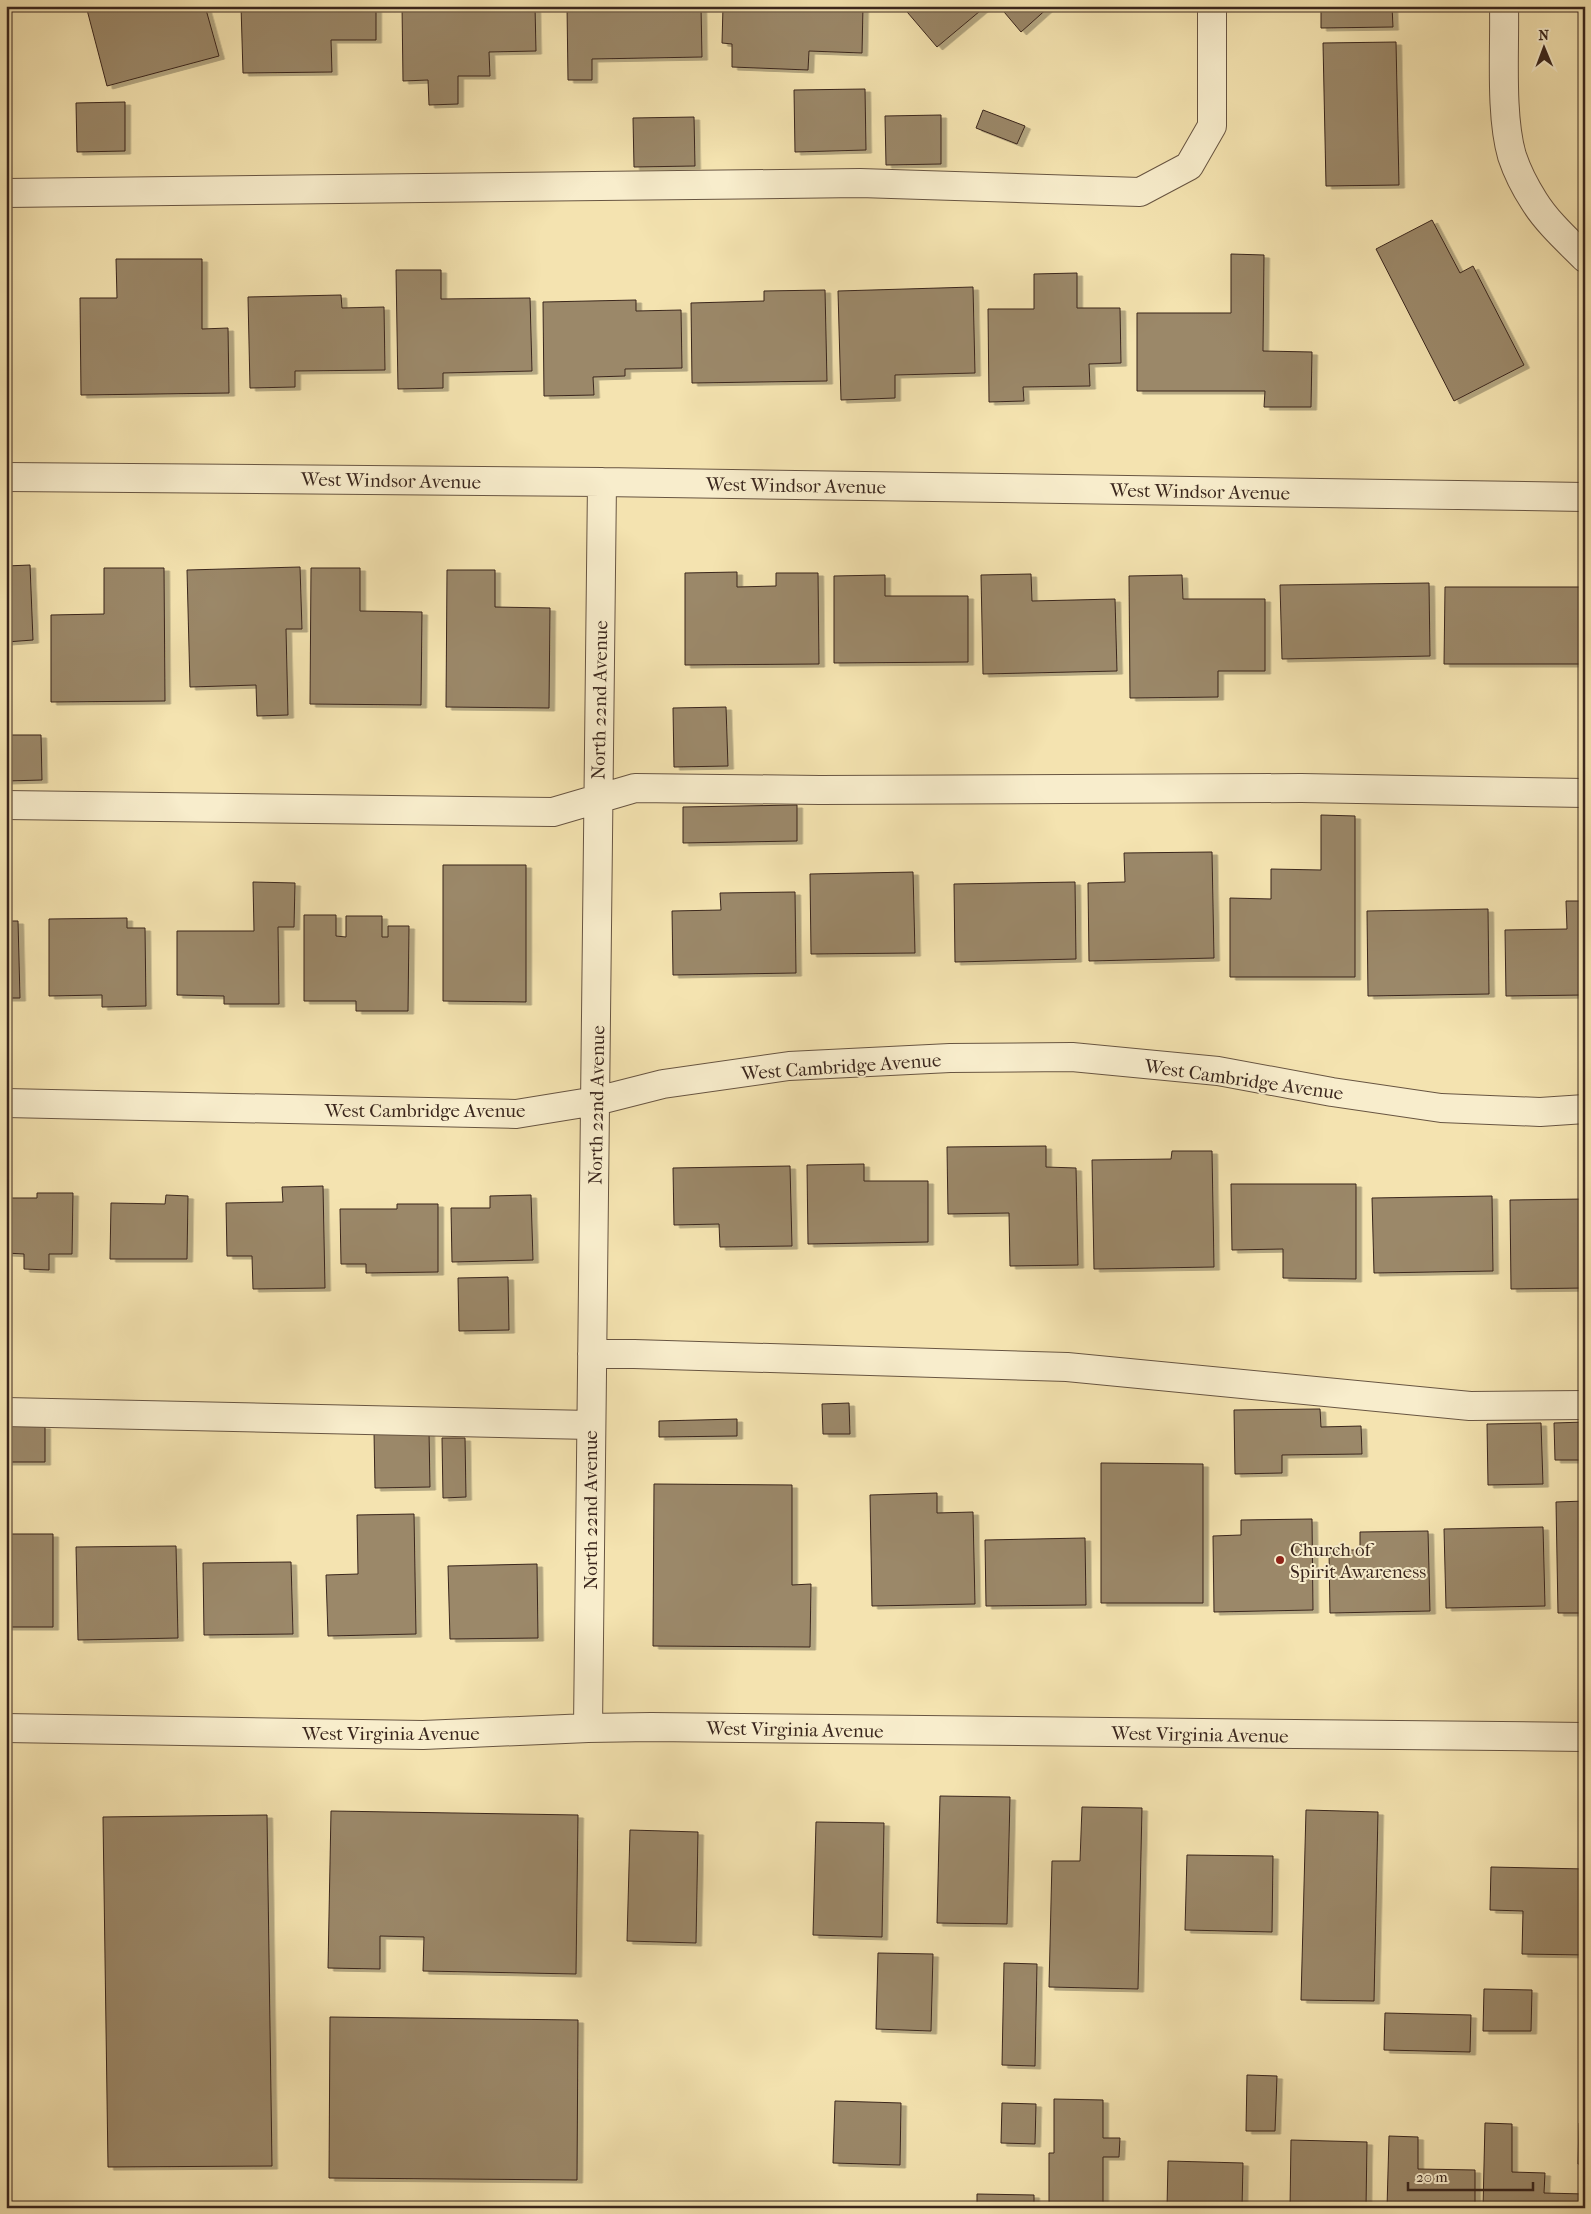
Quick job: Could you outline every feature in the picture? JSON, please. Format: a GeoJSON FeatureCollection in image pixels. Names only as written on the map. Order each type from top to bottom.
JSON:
{"type":"FeatureCollection","features":[{"type":"Feature","properties":{"kind":"street"},"geometry":{"type":"LineString","coordinates":[[6,193],[860,183],[1140,192],[1189,166],[1212,126],[1212,6]]}},
{"type":"Feature","properties":{"kind":"street"},"geometry":{"type":"LineString","coordinates":[[1504,6],[1506,113],[1512,154],[1520,175],[1534,201],[1548,220],[1585,258]]}},
{"type":"Feature","properties":{"kind":"street","name":"West Windsor Avenue"},"geometry":{"type":"LineString","coordinates":[[6,476],[1579,492]]}},
{"type":"Feature","properties":{"kind":"street","name":"North 22nd Avenue"},"geometry":{"type":"LineString","coordinates":[[588,1728],[602,482]]}},
{"type":"Feature","properties":{"kind":"street"},"geometry":{"type":"LineString","coordinates":[[6,805],[553,812],[635,788],[820,790],[1301,788],[1585,792]]}},
{"type":"Feature","properties":{"kind":"street","name":"West Cambridge Avenue"},"geometry":{"type":"LineString","coordinates":[[6,1103],[516,1114],[596,1101],[663,1084],[789,1066],[950,1058],[1072,1057],[1218,1071],[1332,1092],[1441,1108],[1540,1112],[1585,1109]]}},
{"type":"Feature","properties":{"kind":"street"},"geometry":{"type":"LineString","coordinates":[[592,1354],[1066,1367],[1470,1406],[1585,1405]]}},
{"type":"Feature","properties":{"kind":"street"},"geometry":{"type":"LineString","coordinates":[[6,1412],[591,1425]]}},
{"type":"Feature","properties":{"kind":"street","name":"West Virginia Avenue"},"geometry":{"type":"LineString","coordinates":[[6,1728],[423,1735],[588,1728],[1585,1737]]}},
{"type":"Feature","properties":{"kind":"building"},"geometry":{"type":"Polygon","coordinates":[[[86,6],[205,6],[219,56],[107,86],[86,6]]]}},
{"type":"Feature","properties":{"kind":"building"},"geometry":{"type":"Polygon","coordinates":[[[241,6],[376,6],[376,40],[331,40],[332,72],[243,73],[241,6]]]}},
{"type":"Feature","properties":{"kind":"building"},"geometry":{"type":"Polygon","coordinates":[[[402,6],[535,6],[536,51],[489,52],[490,76],[458,76],[458,104],[429,105],[428,80],[403,81],[402,6]]]}},
{"type":"Feature","properties":{"kind":"building"},"geometry":{"type":"Polygon","coordinates":[[[567,6],[701,6],[702,57],[592,59],[592,80],[568,80],[567,6]]]}},
{"type":"Feature","properties":{"kind":"building"},"geometry":{"type":"Polygon","coordinates":[[[723,6],[863,6],[862,53],[809,51],[808,70],[732,67],[732,44],[722,43],[723,6]]]}},
{"type":"Feature","properties":{"kind":"building"},"geometry":{"type":"Polygon","coordinates":[[[902,6],[986,6],[937,47],[902,6]]]}},
{"type":"Feature","properties":{"kind":"building"},"geometry":{"type":"Polygon","coordinates":[[[999,6],[1050,6],[1021,32],[999,6]]]}},
{"type":"Feature","properties":{"kind":"building"},"geometry":{"type":"Polygon","coordinates":[[[1321,6],[1392,6],[1393,27],[1321,28],[1321,6]]]}},
{"type":"Feature","properties":{"kind":"building"},"geometry":{"type":"Polygon","coordinates":[[[1396,42],[1399,185],[1326,186],[1323,43],[1396,42]]]}},
{"type":"Feature","properties":{"kind":"building"},"geometry":{"type":"Polygon","coordinates":[[[865,89],[866,150],[795,152],[794,90],[865,89]]]}},
{"type":"Feature","properties":{"kind":"building"},"geometry":{"type":"Polygon","coordinates":[[[125,102],[125,151],[77,152],[76,103],[125,102]]]}},
{"type":"Feature","properties":{"kind":"building"},"geometry":{"type":"Polygon","coordinates":[[[983,110],[1025,126],[1017,144],[976,128],[983,110]]]}},
{"type":"Feature","properties":{"kind":"building"},"geometry":{"type":"Polygon","coordinates":[[[941,115],[941,164],[886,165],[885,116],[941,115]]]}},
{"type":"Feature","properties":{"kind":"building"},"geometry":{"type":"Polygon","coordinates":[[[694,117],[695,166],[634,167],[633,118],[694,117]]]}},
{"type":"Feature","properties":{"kind":"building"},"geometry":{"type":"Polygon","coordinates":[[[1432,220],[1460,273],[1473,266],[1524,365],[1454,401],[1376,249],[1432,220]]]}},
{"type":"Feature","properties":{"kind":"building"},"geometry":{"type":"Polygon","coordinates":[[[1231,254],[1264,255],[1263,351],[1312,352],[1311,407],[1264,407],[1265,391],[1137,391],[1137,313],[1231,313],[1231,254]]]}},
{"type":"Feature","properties":{"kind":"building"},"geometry":{"type":"Polygon","coordinates":[[[116,259],[202,259],[202,329],[228,328],[229,393],[81,395],[80,298],[117,298],[116,259]]]}},
{"type":"Feature","properties":{"kind":"building"},"geometry":{"type":"Polygon","coordinates":[[[396,270],[441,270],[441,299],[530,298],[532,371],[443,373],[443,388],[398,389],[396,270]]]}},
{"type":"Feature","properties":{"kind":"building"},"geometry":{"type":"Polygon","coordinates":[[[1077,273],[1077,308],[1120,308],[1121,363],[1089,364],[1090,386],[1023,387],[1024,401],[989,402],[988,309],[1034,309],[1034,274],[1077,273]]]}},
{"type":"Feature","properties":{"kind":"building"},"geometry":{"type":"Polygon","coordinates":[[[973,287],[975,373],[895,375],[895,398],[841,400],[838,291],[973,287]]]}},
{"type":"Feature","properties":{"kind":"building"},"geometry":{"type":"Polygon","coordinates":[[[825,290],[827,381],[692,383],[691,303],[764,301],[764,291],[825,290]]]}},
{"type":"Feature","properties":{"kind":"building"},"geometry":{"type":"Polygon","coordinates":[[[341,295],[342,308],[384,307],[385,370],[295,371],[295,387],[250,388],[248,297],[341,295]]]}},
{"type":"Feature","properties":{"kind":"building"},"geometry":{"type":"Polygon","coordinates":[[[636,300],[636,311],[681,310],[682,368],[625,369],[625,376],[593,377],[594,395],[544,396],[543,302],[636,300]]]}},
{"type":"Feature","properties":{"kind":"building"},"geometry":{"type":"Polygon","coordinates":[[[30,565],[33,640],[6,642],[6,566],[30,565]]]}},
{"type":"Feature","properties":{"kind":"building"},"geometry":{"type":"Polygon","coordinates":[[[300,567],[302,629],[286,629],[288,715],[257,716],[256,685],[190,687],[187,570],[300,567]]]}},
{"type":"Feature","properties":{"kind":"building"},"geometry":{"type":"Polygon","coordinates":[[[104,568],[164,568],[165,701],[51,702],[51,615],[104,614],[104,568]]]}},
{"type":"Feature","properties":{"kind":"building"},"geometry":{"type":"Polygon","coordinates":[[[311,568],[360,568],[360,611],[422,612],[421,705],[310,704],[311,568]]]}},
{"type":"Feature","properties":{"kind":"building"},"geometry":{"type":"Polygon","coordinates":[[[447,570],[495,570],[495,607],[550,608],[549,708],[446,707],[447,570]]]}},
{"type":"Feature","properties":{"kind":"building"},"geometry":{"type":"Polygon","coordinates":[[[737,572],[737,587],[776,586],[776,573],[818,573],[819,664],[685,665],[685,573],[737,572]]]}},
{"type":"Feature","properties":{"kind":"building"},"geometry":{"type":"Polygon","coordinates":[[[1031,574],[1032,601],[1115,599],[1117,671],[983,674],[981,575],[1031,574]]]}},
{"type":"Feature","properties":{"kind":"building"},"geometry":{"type":"Polygon","coordinates":[[[885,575],[885,596],[968,596],[968,662],[834,663],[834,576],[885,575]]]}},
{"type":"Feature","properties":{"kind":"building"},"geometry":{"type":"Polygon","coordinates":[[[1182,575],[1183,599],[1265,599],[1265,671],[1218,671],[1218,697],[1130,698],[1129,576],[1182,575]]]}},
{"type":"Feature","properties":{"kind":"building"},"geometry":{"type":"Polygon","coordinates":[[[1429,583],[1430,656],[1282,659],[1280,585],[1429,583]]]}},
{"type":"Feature","properties":{"kind":"building"},"geometry":{"type":"Polygon","coordinates":[[[1445,587],[1585,587],[1585,664],[1444,664],[1445,587]]]}},
{"type":"Feature","properties":{"kind":"building"},"geometry":{"type":"Polygon","coordinates":[[[726,707],[728,766],[674,767],[673,708],[726,707]]]}},
{"type":"Feature","properties":{"kind":"building"},"geometry":{"type":"Polygon","coordinates":[[[6,735],[41,735],[42,780],[6,781],[6,735]]]}},
{"type":"Feature","properties":{"kind":"building"},"geometry":{"type":"Polygon","coordinates":[[[797,805],[797,841],[683,843],[683,807],[797,805]]]}},
{"type":"Feature","properties":{"kind":"building"},"geometry":{"type":"Polygon","coordinates":[[[1321,815],[1355,816],[1355,977],[1230,977],[1230,898],[1271,899],[1271,869],[1321,870],[1321,815]]]}},
{"type":"Feature","properties":{"kind":"building"},"geometry":{"type":"Polygon","coordinates":[[[1212,852],[1214,958],[1089,961],[1088,883],[1125,882],[1124,853],[1212,852]]]}},
{"type":"Feature","properties":{"kind":"building"},"geometry":{"type":"Polygon","coordinates":[[[443,865],[526,865],[526,1002],[443,1001],[443,865]]]}},
{"type":"Feature","properties":{"kind":"building"},"geometry":{"type":"Polygon","coordinates":[[[913,872],[915,953],[811,954],[810,874],[913,872]]]}},
{"type":"Feature","properties":{"kind":"building"},"geometry":{"type":"Polygon","coordinates":[[[253,882],[295,883],[294,927],[278,927],[279,1004],[224,1004],[224,996],[177,995],[177,931],[254,931],[253,882]]]}},
{"type":"Feature","properties":{"kind":"building"},"geometry":{"type":"Polygon","coordinates":[[[1075,882],[1076,959],[955,962],[954,884],[1075,882]]]}},
{"type":"Feature","properties":{"kind":"building"},"geometry":{"type":"Polygon","coordinates":[[[795,892],[796,973],[673,975],[672,911],[721,910],[720,893],[795,892]]]}},
{"type":"Feature","properties":{"kind":"building"},"geometry":{"type":"Polygon","coordinates":[[[1566,901],[1585,901],[1585,995],[1506,996],[1505,930],[1567,929],[1566,901]]]}},
{"type":"Feature","properties":{"kind":"building"},"geometry":{"type":"Polygon","coordinates":[[[1488,909],[1489,994],[1368,996],[1367,911],[1488,909]]]}},
{"type":"Feature","properties":{"kind":"building"},"geometry":{"type":"Polygon","coordinates":[[[304,915],[336,915],[336,936],[346,937],[346,916],[382,916],[382,937],[388,937],[388,926],[409,926],[408,1011],[356,1011],[356,1001],[304,1001],[304,915]]]}},
{"type":"Feature","properties":{"kind":"building"},"geometry":{"type":"Polygon","coordinates":[[[127,918],[127,928],[145,928],[146,1006],[102,1007],[102,995],[49,996],[49,919],[127,918]]]}},
{"type":"Feature","properties":{"kind":"building"},"geometry":{"type":"Polygon","coordinates":[[[6,921],[18,921],[20,998],[6,998],[6,921]]]}},
{"type":"Feature","properties":{"kind":"building"},"geometry":{"type":"Polygon","coordinates":[[[1046,1146],[1046,1167],[1076,1168],[1078,1265],[1010,1266],[1009,1213],[948,1214],[947,1147],[1046,1146]]]}},
{"type":"Feature","properties":{"kind":"building"},"geometry":{"type":"Polygon","coordinates":[[[1172,1151],[1212,1151],[1214,1267],[1094,1269],[1092,1160],[1171,1159],[1172,1151]]]}},
{"type":"Feature","properties":{"kind":"building"},"geometry":{"type":"Polygon","coordinates":[[[864,1164],[864,1181],[928,1181],[928,1242],[808,1244],[807,1165],[864,1164]]]}},
{"type":"Feature","properties":{"kind":"building"},"geometry":{"type":"Polygon","coordinates":[[[790,1166],[792,1246],[720,1247],[719,1224],[674,1225],[673,1168],[790,1166]]]}},
{"type":"Feature","properties":{"kind":"building"},"geometry":{"type":"Polygon","coordinates":[[[1231,1184],[1356,1184],[1356,1279],[1283,1278],[1283,1249],[1232,1250],[1231,1184]]]}},
{"type":"Feature","properties":{"kind":"building"},"geometry":{"type":"Polygon","coordinates":[[[323,1186],[325,1288],[253,1289],[252,1256],[227,1256],[226,1203],[283,1202],[282,1187],[323,1186]]]}},
{"type":"Feature","properties":{"kind":"building"},"geometry":{"type":"Polygon","coordinates":[[[37,1193],[73,1193],[72,1254],[49,1254],[49,1270],[24,1269],[24,1254],[6,1253],[6,1198],[37,1198],[37,1193]]]}},
{"type":"Feature","properties":{"kind":"building"},"geometry":{"type":"Polygon","coordinates":[[[166,1195],[188,1196],[187,1259],[110,1259],[111,1203],[165,1204],[166,1195]]]}},
{"type":"Feature","properties":{"kind":"building"},"geometry":{"type":"Polygon","coordinates":[[[531,1195],[533,1260],[452,1262],[451,1208],[490,1208],[490,1196],[531,1195]]]}},
{"type":"Feature","properties":{"kind":"building"},"geometry":{"type":"Polygon","coordinates":[[[1492,1196],[1493,1271],[1374,1273],[1372,1198],[1492,1196]]]}},
{"type":"Feature","properties":{"kind":"building"},"geometry":{"type":"Polygon","coordinates":[[[1585,1199],[1585,1288],[1511,1289],[1510,1200],[1585,1199]]]}},
{"type":"Feature","properties":{"kind":"building"},"geometry":{"type":"Polygon","coordinates":[[[397,1204],[438,1204],[438,1272],[366,1273],[366,1264],[341,1264],[340,1209],[397,1209],[397,1204]]]}},
{"type":"Feature","properties":{"kind":"building"},"geometry":{"type":"Polygon","coordinates":[[[508,1277],[509,1330],[459,1331],[458,1278],[508,1277]]]}},
{"type":"Feature","properties":{"kind":"building"},"geometry":{"type":"Polygon","coordinates":[[[849,1403],[850,1434],[823,1434],[822,1404],[849,1403]]]}},
{"type":"Feature","properties":{"kind":"building"},"geometry":{"type":"Polygon","coordinates":[[[1320,1409],[1321,1427],[1361,1426],[1362,1454],[1282,1455],[1282,1473],[1235,1474],[1234,1410],[1320,1409]]]}},
{"type":"Feature","properties":{"kind":"building"},"geometry":{"type":"Polygon","coordinates":[[[737,1419],[737,1436],[659,1437],[659,1421],[737,1419]]]}},
{"type":"Feature","properties":{"kind":"building"},"geometry":{"type":"Polygon","coordinates":[[[1585,1422],[1585,1460],[1555,1460],[1554,1423],[1585,1422]]]}},
{"type":"Feature","properties":{"kind":"building"},"geometry":{"type":"Polygon","coordinates":[[[1541,1423],[1543,1484],[1488,1485],[1487,1424],[1541,1423]]]}},
{"type":"Feature","properties":{"kind":"building"},"geometry":{"type":"Polygon","coordinates":[[[6,1426],[45,1426],[45,1462],[6,1462],[6,1426]]]}},
{"type":"Feature","properties":{"kind":"building"},"geometry":{"type":"Polygon","coordinates":[[[429,1431],[430,1487],[375,1488],[374,1432],[429,1431]]]}},
{"type":"Feature","properties":{"kind":"building"},"geometry":{"type":"Polygon","coordinates":[[[442,1438],[465,1438],[466,1497],[443,1498],[442,1438]]]}},
{"type":"Feature","properties":{"kind":"building"},"geometry":{"type":"Polygon","coordinates":[[[1101,1463],[1203,1464],[1203,1603],[1101,1603],[1101,1463]]]}},
{"type":"Feature","properties":{"kind":"building"},"geometry":{"type":"Polygon","coordinates":[[[654,1484],[792,1485],[792,1585],[811,1584],[810,1647],[653,1646],[654,1484]]]}},
{"type":"Feature","properties":{"kind":"building"},"geometry":{"type":"Polygon","coordinates":[[[937,1493],[937,1513],[973,1512],[975,1604],[872,1606],[870,1495],[937,1493]]]}},
{"type":"Feature","properties":{"kind":"building"},"geometry":{"type":"Polygon","coordinates":[[[1585,1501],[1585,1613],[1558,1613],[1556,1502],[1585,1501]]]}},
{"type":"Feature","properties":{"kind":"building"},"geometry":{"type":"Polygon","coordinates":[[[414,1514],[416,1634],[328,1636],[326,1575],[358,1574],[357,1515],[414,1514]]]}},
{"type":"Feature","properties":{"kind":"building"},"geometry":{"type":"Polygon","coordinates":[[[1312,1519],[1313,1610],[1214,1612],[1213,1536],[1241,1535],[1241,1520],[1312,1519]]]}},
{"type":"Feature","properties":{"kind":"building"},"geometry":{"type":"Polygon","coordinates":[[[1543,1527],[1545,1606],[1446,1608],[1444,1529],[1543,1527]]]}},
{"type":"Feature","properties":{"kind":"building"},"geometry":{"type":"Polygon","coordinates":[[[1428,1531],[1430,1611],[1330,1613],[1329,1550],[1360,1550],[1360,1532],[1428,1531]]]}},
{"type":"Feature","properties":{"kind":"building"},"geometry":{"type":"Polygon","coordinates":[[[6,1534],[53,1534],[53,1627],[6,1627],[6,1534]]]}},
{"type":"Feature","properties":{"kind":"building"},"geometry":{"type":"Polygon","coordinates":[[[1085,1538],[1086,1605],[986,1606],[985,1540],[1085,1538]]]}},
{"type":"Feature","properties":{"kind":"building"},"geometry":{"type":"Polygon","coordinates":[[[176,1546],[178,1638],[78,1640],[76,1547],[176,1546]]]}},
{"type":"Feature","properties":{"kind":"building"},"geometry":{"type":"Polygon","coordinates":[[[291,1562],[293,1634],[204,1635],[203,1563],[291,1562]]]}},
{"type":"Feature","properties":{"kind":"building"},"geometry":{"type":"Polygon","coordinates":[[[537,1564],[538,1638],[450,1639],[448,1566],[537,1564]]]}},
{"type":"Feature","properties":{"kind":"building"},"geometry":{"type":"Polygon","coordinates":[[[940,1796],[1010,1797],[1007,1924],[937,1923],[940,1796]]]}},
{"type":"Feature","properties":{"kind":"building"},"geometry":{"type":"Polygon","coordinates":[[[1082,1807],[1142,1808],[1138,1989],[1049,1987],[1052,1861],[1080,1861],[1082,1807]]]}},
{"type":"Feature","properties":{"kind":"building"},"geometry":{"type":"Polygon","coordinates":[[[1306,1810],[1378,1812],[1374,2001],[1301,2000],[1306,1810]]]}},
{"type":"Feature","properties":{"kind":"building"},"geometry":{"type":"Polygon","coordinates":[[[331,1811],[578,1815],[576,1974],[423,1971],[424,1937],[380,1936],[380,1969],[328,1968],[331,1811]]]}},
{"type":"Feature","properties":{"kind":"building"},"geometry":{"type":"Polygon","coordinates":[[[267,1815],[272,2166],[108,2167],[103,1817],[267,1815]]]}},
{"type":"Feature","properties":{"kind":"building"},"geometry":{"type":"Polygon","coordinates":[[[816,1822],[884,1823],[882,1937],[813,1935],[816,1822]]]}},
{"type":"Feature","properties":{"kind":"building"},"geometry":{"type":"Polygon","coordinates":[[[630,1830],[698,1832],[696,1943],[627,1941],[630,1830]]]}},
{"type":"Feature","properties":{"kind":"building"},"geometry":{"type":"Polygon","coordinates":[[[1187,1855],[1273,1856],[1272,1932],[1185,1930],[1187,1855]]]}},
{"type":"Feature","properties":{"kind":"building"},"geometry":{"type":"Polygon","coordinates":[[[1491,1867],[1585,1869],[1585,1955],[1522,1954],[1523,1911],[1490,1910],[1491,1867]]]}},
{"type":"Feature","properties":{"kind":"building"},"geometry":{"type":"Polygon","coordinates":[[[878,1953],[933,1954],[931,2031],[876,2029],[878,1953]]]}},
{"type":"Feature","properties":{"kind":"building"},"geometry":{"type":"Polygon","coordinates":[[[1004,1963],[1037,1964],[1035,2066],[1002,2065],[1004,1963]]]}},
{"type":"Feature","properties":{"kind":"building"},"geometry":{"type":"Polygon","coordinates":[[[1484,1989],[1532,1990],[1531,2031],[1483,2031],[1484,1989]]]}},
{"type":"Feature","properties":{"kind":"building"},"geometry":{"type":"Polygon","coordinates":[[[1385,2013],[1471,2015],[1470,2052],[1384,2050],[1385,2013]]]}},
{"type":"Feature","properties":{"kind":"building"},"geometry":{"type":"Polygon","coordinates":[[[330,2017],[578,2020],[577,2180],[329,2178],[330,2017]]]}},
{"type":"Feature","properties":{"kind":"building"},"geometry":{"type":"Polygon","coordinates":[[[1247,2075],[1277,2076],[1275,2131],[1246,2131],[1247,2075]]]}},
{"type":"Feature","properties":{"kind":"building"},"geometry":{"type":"Polygon","coordinates":[[[1054,2099],[1103,2100],[1103,2138],[1120,2138],[1119,2157],[1103,2157],[1103,2208],[1049,2208],[1049,2153],[1054,2153],[1054,2099]]]}},
{"type":"Feature","properties":{"kind":"building"},"geometry":{"type":"Polygon","coordinates":[[[835,2101],[901,2103],[900,2165],[833,2163],[835,2101]]]}},
{"type":"Feature","properties":{"kind":"building"},"geometry":{"type":"Polygon","coordinates":[[[1002,2103],[1036,2104],[1035,2144],[1001,2143],[1002,2103]]]}},
{"type":"Feature","properties":{"kind":"building"},"geometry":{"type":"Polygon","coordinates":[[[1485,2123],[1512,2124],[1512,2172],[1545,2173],[1544,2193],[1585,2194],[1585,2208],[1483,2208],[1485,2123]]]}},
{"type":"Feature","properties":{"kind":"building"},"geometry":{"type":"Polygon","coordinates":[[[1579,2123],[1585,2123],[1585,2164],[1578,2164],[1579,2123]]]}},
{"type":"Feature","properties":{"kind":"building"},"geometry":{"type":"Polygon","coordinates":[[[1389,2136],[1418,2137],[1418,2169],[1475,2170],[1475,2208],[1387,2208],[1389,2136]]]}},
{"type":"Feature","properties":{"kind":"building"},"geometry":{"type":"Polygon","coordinates":[[[1291,2140],[1367,2142],[1366,2208],[1290,2208],[1291,2140]]]}},
{"type":"Feature","properties":{"kind":"building"},"geometry":{"type":"Polygon","coordinates":[[[1168,2161],[1243,2163],[1242,2208],[1167,2208],[1168,2161]]]}},
{"type":"Feature","properties":{"kind":"building"},"geometry":{"type":"Polygon","coordinates":[[[977,2194],[1034,2195],[1034,2208],[977,2208],[977,2194]]]}},
{"type":"Feature","properties":{"kind":"place","name":"Church of Spirit Awareness"},"geometry":{"type":"Point","coordinates":[1280,1560]}}]}
